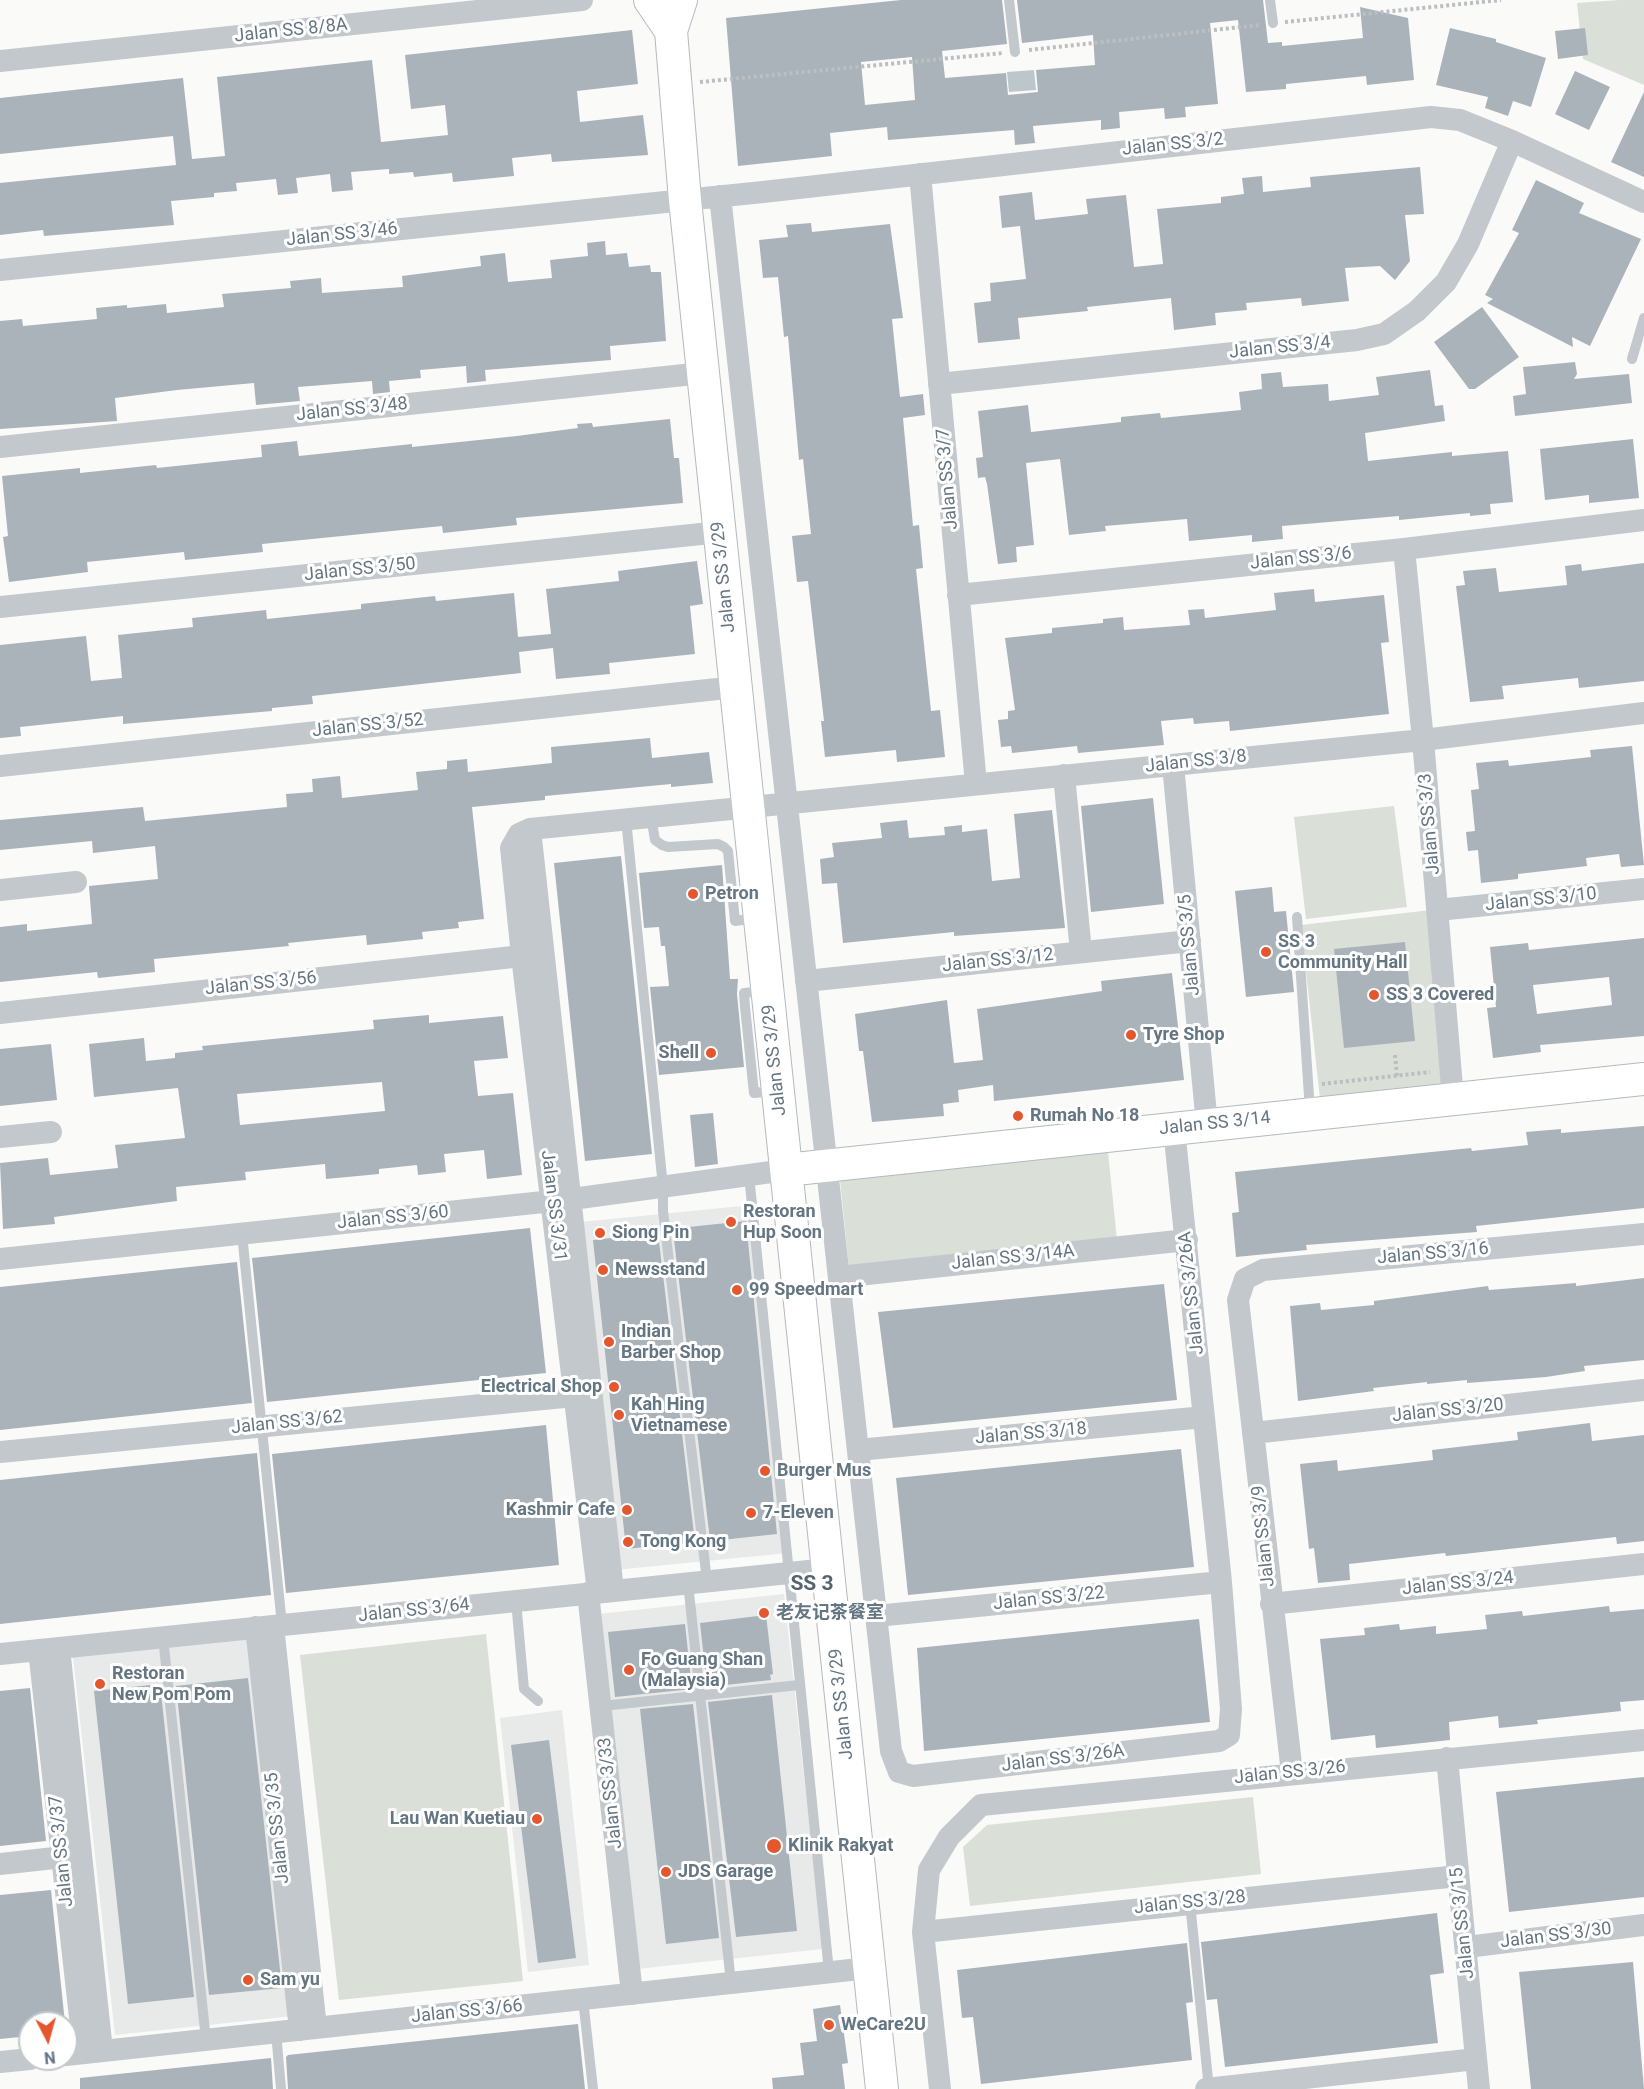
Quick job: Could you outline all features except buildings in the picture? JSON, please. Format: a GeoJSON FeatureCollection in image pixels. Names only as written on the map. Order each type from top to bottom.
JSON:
{"type":"FeatureCollection","features":[{"type":"Feature","properties":{"kind":"street","name":"Jalan SS 8/8A"},"geometry":{"type":"LineString","coordinates":[[0,62],[582,0]]}},
{"type":"Feature","properties":{"kind":"street","name":"Jalan SS 3/29"},"geometry":{"type":"LineString","coordinates":[[650,0],[671,31]]}},
{"type":"Feature","properties":{"kind":"street","name":"Jalan SS 3/29"},"geometry":{"type":"LineString","coordinates":[[681,0],[671,31],[685,200],[882,2089]]}},
{"type":"Feature","properties":{"kind":"street","name":"Jalan SS 3/2"},"geometry":{"type":"LineString","coordinates":[[685,200],[1431,117],[1460,120],[1512,141],[1644,202]]}},
{"type":"Feature","properties":{"kind":"street","name":"Jalan SS 3/4"},"geometry":{"type":"LineString","coordinates":[[939,384],[1357,340],[1384,334],[1417,310],[1446,282],[1468,244],[1512,141]]}},
{"type":"Feature","properties":{"kind":"street","name":"Jalan SS 3/7"},"geometry":{"type":"LineString","coordinates":[[920,174],[976,784]]}},
{"type":"Feature","properties":{"kind":"street","name":"Jalan SS 3/26A"},"geometry":{"type":"LineString","coordinates":[[720,196],[891,1750],[899,1772],[913,1776],[1219,1741],[1229,1735],[1231,1709],[1221,1582],[1174,1129]]}},
{"type":"Feature","properties":{"kind":"street","name":"Jalan SS 3/46"},"geometry":{"type":"LineString","coordinates":[[0,270],[685,200]]}},
{"type":"Feature","properties":{"kind":"street","name":"Jalan SS 3/48"},"geometry":{"type":"LineString","coordinates":[[0,447],[703,373]]}},
{"type":"Feature","properties":{"kind":"street","name":"Jalan SS 3/6"},"geometry":{"type":"LineString","coordinates":[[958,595],[1404,549],[1644,520]]}},
{"type":"Feature","properties":{"kind":"street","name":"Jalan SS 3/50"},"geometry":{"type":"LineString","coordinates":[[0,607],[720,532]]}},
{"type":"Feature","properties":{"kind":"street","name":"Jalan SS 3/3"},"geometry":{"type":"LineString","coordinates":[[1404,549],[1453,1084]]}},
{"type":"Feature","properties":{"kind":"street","name":"Jalan SS 3/52"},"geometry":{"type":"LineString","coordinates":[[0,766],[736,687]]}},
{"type":"Feature","properties":{"kind":"street","name":"Jalan SS 3/8"},"geometry":{"type":"LineString","coordinates":[[748,807],[1423,740],[1644,713]]}},
{"type":"Feature","properties":{"kind":"street","name":"Jalan SS 3/5"},"geometry":{"type":"LineString","coordinates":[[1173,765],[1207,1125]]}},
{"type":"Feature","properties":{"kind":"street"},"geometry":{"type":"LineString","coordinates":[[1064,775],[1081,952]]}},
{"type":"Feature","properties":{"kind":"street"},"geometry":{"type":"LineString","coordinates":[[530,829],[748,807]]}},
{"type":"Feature","properties":{"kind":"street","name":"Jalan SS 3/31"},"geometry":{"type":"LineString","coordinates":[[600,1592],[574,1396],[562,1200],[530,829],[519,834],[512,848],[522,956],[562,1200],[576,1273],[600,1592]]}},
{"type":"Feature","properties":{"kind":"street"},"geometry":{"type":"LineString","coordinates":[[0,890],[76,882]]}},
{"type":"Feature","properties":{"kind":"street","name":"Jalan SS 3/10"},"geometry":{"type":"LineString","coordinates":[[1438,910],[1644,889]]}},
{"type":"Feature","properties":{"kind":"street","name":"Jalan SS 3/12"},"geometry":{"type":"LineString","coordinates":[[806,981],[1190,941]]}},
{"type":"Feature","properties":{"kind":"street","name":"Jalan SS 3/56"},"geometry":{"type":"LineString","coordinates":[[0,1012],[522,956]]}},
{"type":"Feature","properties":{"kind":"street","name":"Jalan SS 3/14"},"geometry":{"type":"LineString","coordinates":[[786,1170],[1207,1125],[1309,1100],[1453,1084],[1644,1079]]}},
{"type":"Feature","properties":{"kind":"street"},"geometry":{"type":"LineString","coordinates":[[0,1137],[51,1132]]}},
{"type":"Feature","properties":{"kind":"street","name":"Jalan SS 3/60"},"geometry":{"type":"LineString","coordinates":[[0,1259],[562,1200],[786,1170]]}},
{"type":"Feature","properties":{"kind":"street","name":"Jalan SS 3/16"},"geometry":{"type":"LineString","coordinates":[[1238,1300],[1245,1279],[1263,1270],[1644,1234]]}},
{"type":"Feature","properties":{"kind":"street","name":"Jalan SS 3/14A"},"geometry":{"type":"LineString","coordinates":[[839,1277],[1187,1240]]}},
{"type":"Feature","properties":{"kind":"street","name":"Jalan SS 3/9"},"geometry":{"type":"LineString","coordinates":[[1238,1300],[1292,1773]]}},
{"type":"Feature","properties":{"kind":"street","name":"Jalan SS 3/20"},"geometry":{"type":"LineString","coordinates":[[1253,1432],[1644,1390]]}},
{"type":"Feature","properties":{"kind":"street","name":"Jalan SS 3/62"},"geometry":{"type":"LineString","coordinates":[[0,1452],[574,1396]]}},
{"type":"Feature","properties":{"kind":"street","name":"Jalan SS 3/18"},"geometry":{"type":"LineString","coordinates":[[858,1450],[1204,1417]]}},
{"type":"Feature","properties":{"kind":"street","name":"Jalan SS 3/24"},"geometry":{"type":"LineString","coordinates":[[1272,1604],[1644,1564]]}},
{"type":"Feature","properties":{"kind":"street","name":"Jalan SS 3/64"},"geometry":{"type":"LineString","coordinates":[[0,1654],[828,1569]]}},
{"type":"Feature","properties":{"kind":"street","name":"Jalan SS 3/22"},"geometry":{"type":"LineString","coordinates":[[876,1616],[1221,1582]]}},
{"type":"Feature","properties":{"kind":"street","name":"Jalan SS 3/33"},"geometry":{"type":"LineString","coordinates":[[600,1592],[602,1706],[632,1994]]}},
{"type":"Feature","properties":{"kind":"street","name":"Jalan SS 3/35"},"geometry":{"type":"LineString","coordinates":[[271,1626],[308,2029]]}},
{"type":"Feature","properties":{"kind":"street","name":"Jalan SS 3/37"},"geometry":{"type":"LineString","coordinates":[[49,1649],[63,1857],[84,2053]]}},
{"type":"Feature","properties":{"kind":"street","name":"Jalan SS 3/37"},"geometry":{"type":"LineString","coordinates":[[49,1649],[84,2053]]}},
{"type":"Feature","properties":{"kind":"street","name":"Jalan SS 3/26"},"geometry":{"type":"LineString","coordinates":[[940,2089],[923,1932],[929,1870],[950,1837],[981,1806],[1292,1773],[1644,1740]]}},
{"type":"Feature","properties":{"kind":"street","name":"Jalan SS 3/15"},"geometry":{"type":"LineString","coordinates":[[1447,1758],[1479,2089]]}},
{"type":"Feature","properties":{"kind":"street"},"geometry":{"type":"LineString","coordinates":[[0,1864],[63,1857]]}},
{"type":"Feature","properties":{"kind":"street","name":"Jalan SS 3/28"},"geometry":{"type":"LineString","coordinates":[[923,1932],[1458,1876]]}},
{"type":"Feature","properties":{"kind":"street","name":"Jalan SS 3/30"},"geometry":{"type":"LineString","coordinates":[[1467,1947],[1644,1925]]}},
{"type":"Feature","properties":{"kind":"street","name":"Jalan SS 3/66"},"geometry":{"type":"LineString","coordinates":[[84,2053],[869,1968]]}},
{"type":"Feature","properties":{"kind":"street"},"geometry":{"type":"LineString","coordinates":[[1208,2089],[1476,2059]]}},
{"type":"Feature","properties":{"kind":"street"},"geometry":{"type":"LineString","coordinates":[[0,2062],[18,2060]]}},
{"type":"Feature","properties":{"kind":"lane"},"geometry":{"type":"LineString","coordinates":[[1009,0],[1015,52]]}},
{"type":"Feature","properties":{"kind":"lane"},"geometry":{"type":"LineString","coordinates":[[1270,0],[1273,24]]}},
{"type":"Feature","properties":{"kind":"lane"},"geometry":{"type":"LineString","coordinates":[[1632,358],[1644,318]]}},
{"type":"Feature","properties":{"kind":"lane"},"geometry":{"type":"LineString","coordinates":[[651,817],[655,840],[662,845],[668,847],[718,844],[724,847],[728,851],[735,921],[760,918]]}},
{"type":"Feature","properties":{"kind":"lane"},"geometry":{"type":"LineString","coordinates":[[626,819],[663,1186],[663,1211],[697,1582],[698,1695],[731,1983]]}},
{"type":"Feature","properties":{"kind":"lane"},"geometry":{"type":"LineString","coordinates":[[1297,917],[1309,1100]]}},
{"type":"Feature","properties":{"kind":"lane"},"geometry":{"type":"LineString","coordinates":[[749,1175],[829,1972]]}},
{"type":"Feature","properties":{"kind":"lane"},"geometry":{"type":"LineString","coordinates":[[242,1234],[261,1425],[271,1626]]}},
{"type":"Feature","properties":{"kind":"lane"},"geometry":{"type":"LineString","coordinates":[[516,1601],[524,1689],[538,1701]]}},
{"type":"Feature","properties":{"kind":"lane"},"geometry":{"type":"LineString","coordinates":[[163,1637],[206,2040]]}},
{"type":"Feature","properties":{"kind":"lane"},"geometry":{"type":"LineString","coordinates":[[602,1706],[799,1684]]}},
{"type":"Feature","properties":{"kind":"lane"},"geometry":{"type":"LineString","coordinates":[[1190,1903],[1208,2089]]}},
{"type":"Feature","properties":{"kind":"lane"},"geometry":{"type":"LineString","coordinates":[[583,1999],[593,2089]]}},
{"type":"Feature","properties":{"kind":"lane"},"geometry":{"type":"LineString","coordinates":[[276,2032],[281,2089]]}},
{"type":"Feature","properties":{"kind":"path"},"geometry":{"type":"LineString","coordinates":[[675,84],[1015,52],[1501,0]]}},
{"type":"Feature","properties":{"kind":"path"},"geometry":{"type":"LineString","coordinates":[[1395,1055],[1397,1076]]}},
{"type":"Feature","properties":{"kind":"path"},"geometry":{"type":"LineString","coordinates":[[1309,1100],[1397,1076],[1453,1084]]}},
{"type":"Feature","properties":{"kind":"shaded area"},"geometry":{"type":"Polygon","coordinates":[[[1644,0],[1644,85],[1583,59],[1577,3],[1644,0]]]}},
{"type":"Feature","properties":{"kind":"shaded area"},"geometry":{"type":"Polygon","coordinates":[[[1034,70],[1036,90],[1009,92],[1007,72],[1034,70]]]}},
{"type":"Feature","properties":{"kind":"shaded area"},"geometry":{"type":"Polygon","coordinates":[[[1394,806],[1407,907],[1306,919],[1294,817],[1394,806]]]}},
{"type":"Feature","properties":{"kind":"shaded area"},"geometry":{"type":"Polygon","coordinates":[[[1431,910],[1450,1084],[1320,1099],[1301,925],[1431,910]]]}},
{"type":"Feature","properties":{"kind":"shaded area"},"geometry":{"type":"Polygon","coordinates":[[[1108,1152],[1117,1240],[849,1268],[840,1180],[1108,1152]]]}},
{"type":"Feature","properties":{"kind":"shaded area"},"geometry":{"type":"Polygon","coordinates":[[[752,1205],[788,1553],[615,1570],[580,1222],[752,1205]]]}},
{"type":"Feature","properties":{"kind":"shaded area"},"geometry":{"type":"Polygon","coordinates":[[[784,1594],[823,1949],[637,1969],[598,1614],[784,1594]]]}},
{"type":"Feature","properties":{"kind":"shaded area"},"geometry":{"type":"Polygon","coordinates":[[[486,1634],[523,1981],[339,2000],[300,1655],[486,1634]]]}},
{"type":"Feature","properties":{"kind":"shaded area"},"geometry":{"type":"Polygon","coordinates":[[[252,1637],[293,2016],[115,2035],[73,1657],[252,1637]]]}},
{"type":"Feature","properties":{"kind":"shaded area"},"geometry":{"type":"Polygon","coordinates":[[[562,1710],[589,1965],[528,1972],[500,1718],[562,1710]]]}},
{"type":"Feature","properties":{"kind":"shaded area"},"geometry":{"type":"Polygon","coordinates":[[[1253,1797],[1261,1874],[970,1906],[963,1847],[987,1825],[1253,1797]]]}},
{"type":"Feature","properties":{"kind":"place","name":"Petron"},"geometry":{"type":"Point","coordinates":[693,894]}},
{"type":"Feature","properties":{"kind":"place","name":"SS 3 Community Hall"},"geometry":{"type":"Point","coordinates":[1266,952]}},
{"type":"Feature","properties":{"kind":"place","name":"SS 3 Covered"},"geometry":{"type":"Point","coordinates":[1374,995]}},
{"type":"Feature","properties":{"kind":"place","name":"Tyre Shop"},"geometry":{"type":"Point","coordinates":[1131,1035]}},
{"type":"Feature","properties":{"kind":"place","name":"Shell"},"geometry":{"type":"Point","coordinates":[711,1053]}},
{"type":"Feature","properties":{"kind":"place","name":"Rumah No 18"},"geometry":{"type":"Point","coordinates":[1018,1116]}},
{"type":"Feature","properties":{"kind":"place","name":"Restoran Hup Soon"},"geometry":{"type":"Point","coordinates":[731,1222]}},
{"type":"Feature","properties":{"kind":"place","name":"Siong Pin"},"geometry":{"type":"Point","coordinates":[600,1233]}},
{"type":"Feature","properties":{"kind":"place","name":"Newsstand"},"geometry":{"type":"Point","coordinates":[603,1270]}},
{"type":"Feature","properties":{"kind":"place","name":"99 Speedmart"},"geometry":{"type":"Point","coordinates":[737,1290]}},
{"type":"Feature","properties":{"kind":"place","name":"Indian Barber Shop"},"geometry":{"type":"Point","coordinates":[609,1342]}},
{"type":"Feature","properties":{"kind":"place","name":"Electrical Shop"},"geometry":{"type":"Point","coordinates":[614,1387]}},
{"type":"Feature","properties":{"kind":"place","name":"Kah Hing Vietnamese"},"geometry":{"type":"Point","coordinates":[619,1415]}},
{"type":"Feature","properties":{"kind":"place","name":"Burger Mus"},"geometry":{"type":"Point","coordinates":[765,1471]}},
{"type":"Feature","properties":{"kind":"place","name":"Kashmir Cafe"},"geometry":{"type":"Point","coordinates":[627,1510]}},
{"type":"Feature","properties":{"kind":"place","name":"7-Eleven"},"geometry":{"type":"Point","coordinates":[751,1513]}},
{"type":"Feature","properties":{"kind":"place","name":"Tong Kong"},"geometry":{"type":"Point","coordinates":[628,1542]}},
{"type":"Feature","properties":{"kind":"place","name":"老友记茶餐室"},"geometry":{"type":"Point","coordinates":[764,1613]}},
{"type":"Feature","properties":{"kind":"place","name":"Fo Guang Shan (Malaysia)"},"geometry":{"type":"Point","coordinates":[629,1670]}},
{"type":"Feature","properties":{"kind":"place","name":"Restoran New Pom Pom"},"geometry":{"type":"Point","coordinates":[100,1684]}},
{"type":"Feature","properties":{"kind":"place","name":"Lau Wan Kuetiau"},"geometry":{"type":"Point","coordinates":[537,1819]}},
{"type":"Feature","properties":{"kind":"place","name":"Klinik Rakyat"},"geometry":{"type":"Point","coordinates":[774,1846]}},
{"type":"Feature","properties":{"kind":"place","name":"JDS Garage"},"geometry":{"type":"Point","coordinates":[666,1872]}},
{"type":"Feature","properties":{"kind":"place","name":"Sam yu"},"geometry":{"type":"Point","coordinates":[248,1980]}},
{"type":"Feature","properties":{"kind":"place","name":"WeCare2U"},"geometry":{"type":"Point","coordinates":[829,2025]}},
{"type":"Feature","properties":{"kind":"district","name":"SS 3"},"geometry":{"type":"Point","coordinates":[812,1585]}}]}
